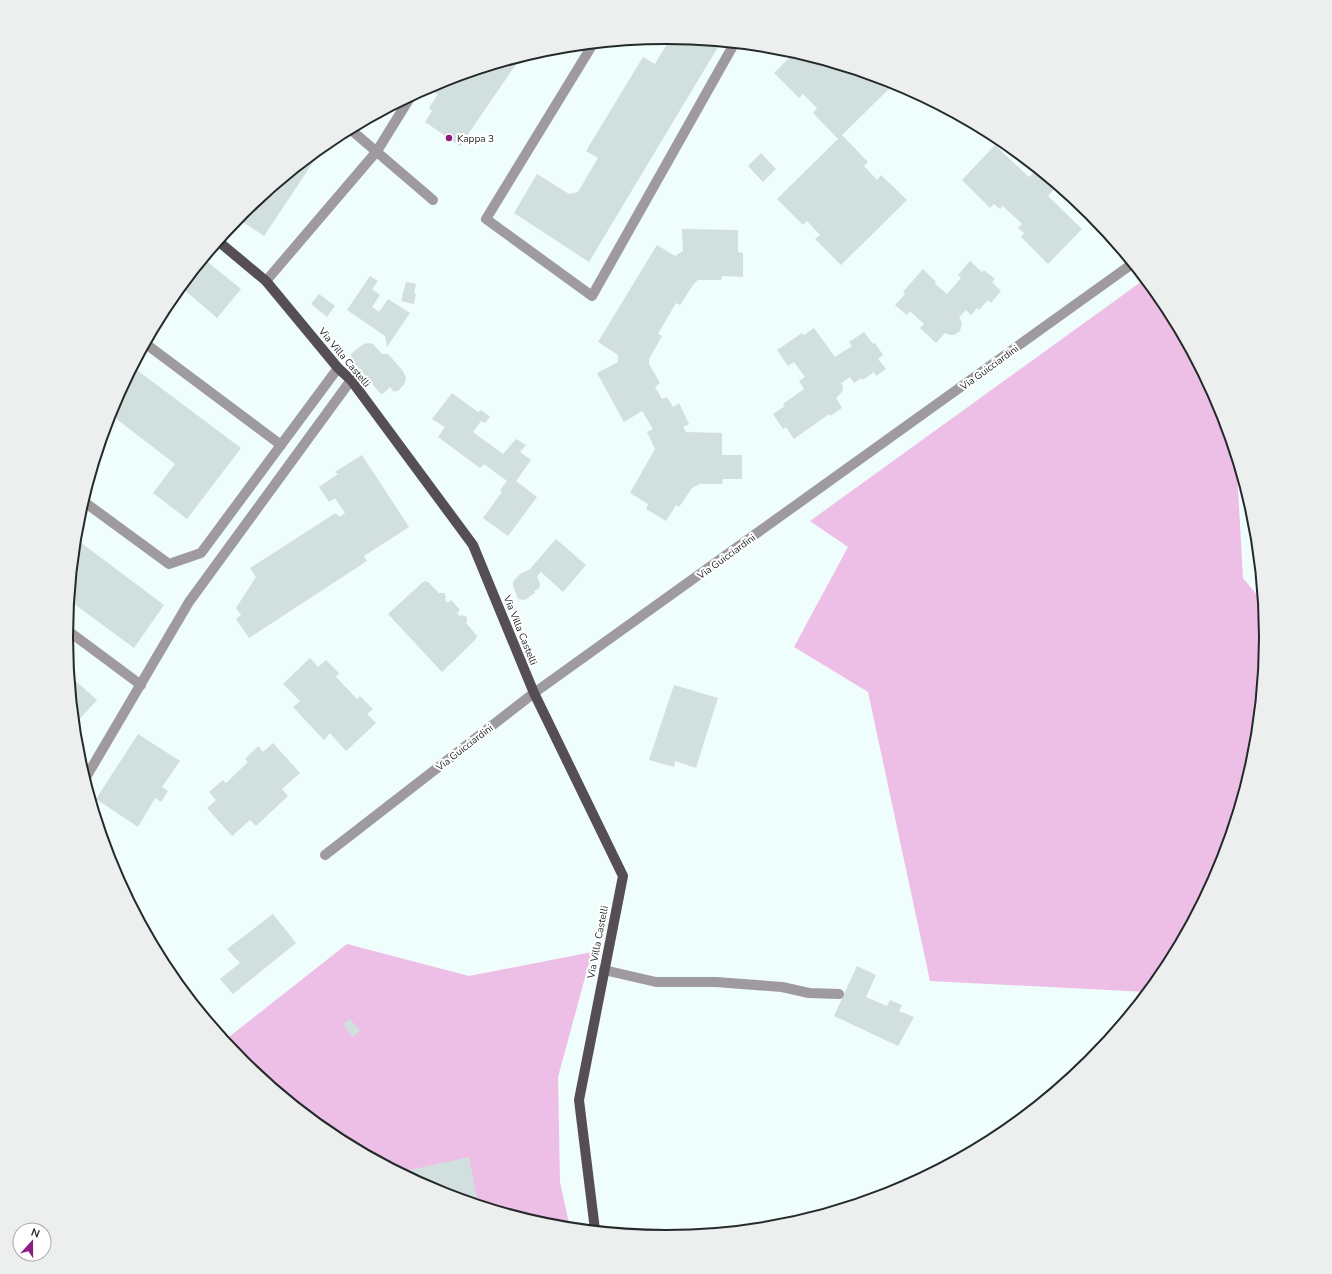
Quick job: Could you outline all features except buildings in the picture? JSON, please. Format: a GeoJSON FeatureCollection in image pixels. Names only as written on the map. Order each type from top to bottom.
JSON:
{"type":"FeatureCollection","features":[{"type":"Feature","properties":{"kind":"main road","name":"Via Villa Castelli"},"geometry":{"type":"LineString","coordinates":[[222,244],[266,280],[338,368],[351,380],[473,545],[534,693],[623,876],[579,1100],[594,1226]]}},
{"type":"Feature","properties":{"kind":"street"},"geometry":{"type":"LineString","coordinates":[[590,49],[486,219],[592,296],[732,48]]}},
{"type":"Feature","properties":{"kind":"street"},"geometry":{"type":"LineString","coordinates":[[266,280],[376,151],[407,104]]}},
{"type":"Feature","properties":{"kind":"street"},"geometry":{"type":"LineString","coordinates":[[355,133],[434,200]]}},
{"type":"Feature","properties":{"kind":"street","name":"Via Guicciardini"},"geometry":{"type":"LineString","coordinates":[[325,855],[534,693],[1128,267]]}},
{"type":"Feature","properties":{"kind":"street"},"geometry":{"type":"LineString","coordinates":[[149,346],[281,445]]}},
{"type":"Feature","properties":{"kind":"street"},"geometry":{"type":"LineString","coordinates":[[88,505],[169,564],[201,553],[338,368]]}},
{"type":"Feature","properties":{"kind":"street"},"geometry":{"type":"LineString","coordinates":[[89,773],[189,602],[351,380]]}},
{"type":"Feature","properties":{"kind":"street"},"geometry":{"type":"LineString","coordinates":[[73,635],[141,685]]}},
{"type":"Feature","properties":{"kind":"street"},"geometry":{"type":"LineString","coordinates":[[604,970],[656,982],[716,982],[782,987],[809,993],[839,994]]}},
{"type":"Feature","properties":{"kind":"shaded area"},"geometry":{"type":"Polygon","coordinates":[[[1140,282],[1159,308],[1180,341],[1198,375],[1228,446],[1237,479],[1243,578],[1258,598],[1258,676],[1248,753],[1228,828],[1214,864],[1180,934],[1141,992],[930,981],[868,692],[794,647],[848,547],[810,521],[1140,282]]]}},
{"type":"Feature","properties":{"kind":"shaded area"},"geometry":{"type":"Polygon","coordinates":[[[347,944],[469,976],[592,952],[558,1077],[560,1182],[569,1222],[513,1210],[475,1199],[439,1185],[369,1151],[305,1107],[275,1083],[229,1037],[347,944]]]}},
{"type":"Feature","properties":{"kind":"place","name":"Kappa 3"},"geometry":{"type":"Point","coordinates":[449,138]}}]}
